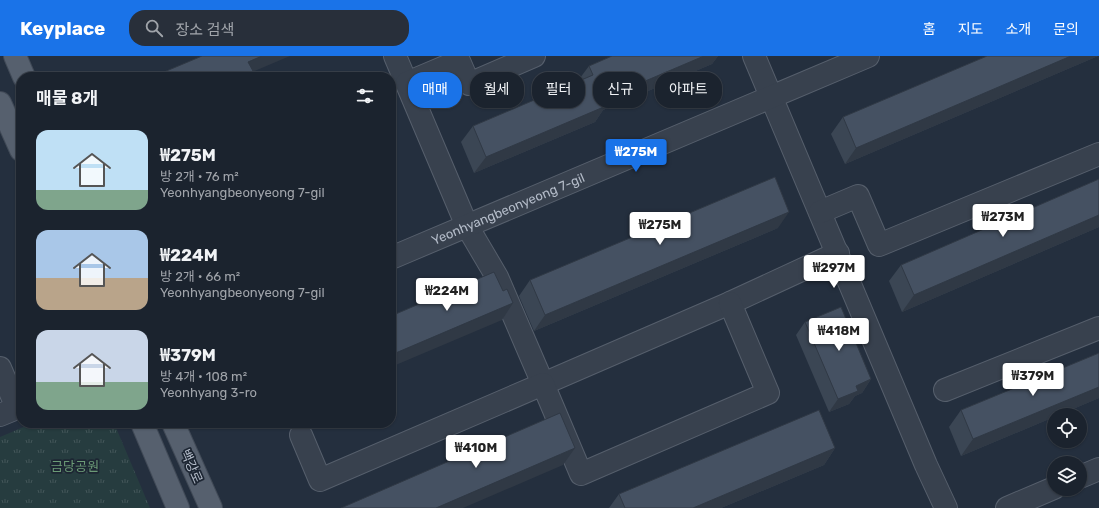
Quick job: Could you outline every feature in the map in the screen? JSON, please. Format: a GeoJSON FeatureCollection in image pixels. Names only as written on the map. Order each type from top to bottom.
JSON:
{"type":"FeatureCollection","features":[{"type":"Feature","properties":{"kind":"main road"},"geometry":{"type":"LineString","coordinates":[[15,56],[22,72]]}},
{"type":"Feature","properties":{"kind":"main road"},"geometry":{"type":"LineString","coordinates":[[0,103],[16,139]]}},
{"type":"Feature","properties":{"kind":"main road"},"geometry":{"type":"LineString","coordinates":[[144,428],[178,508]]}},
{"type":"Feature","properties":{"kind":"main road","name":"백강로"},"geometry":{"type":"LineString","coordinates":[[175,428],[211,508]]}},
{"type":"Feature","properties":{"kind":"street"},"geometry":{"type":"LineString","coordinates":[[395,56],[467,226],[497,277],[581,474],[768,393],[730,303]]}},
{"type":"Feature","properties":{"kind":"street"},"geometry":{"type":"LineString","coordinates":[[407,83],[459,61],[469,84],[534,56]]}},
{"type":"Feature","properties":{"kind":"street"},"geometry":{"type":"LineString","coordinates":[[754,56],[926,465],[946,508]]}},
{"type":"Feature","properties":{"kind":"street","name":"Yeonhyangbeonyeong 7-gil"},"geometry":{"type":"LineString","coordinates":[[396,256],[868,56]]}},
{"type":"Feature","properties":{"kind":"street"},"geometry":{"type":"LineString","coordinates":[[820,212],[858,196],[879,245],[1099,154]]}},
{"type":"Feature","properties":{"kind":"street"},"geometry":{"type":"LineString","coordinates":[[301,435],[320,480],[730,303],[838,253]]}},
{"type":"Feature","properties":{"kind":"street"},"geometry":{"type":"LineString","coordinates":[[945,390],[1099,328]]}},
{"type":"Feature","properties":{"kind":"street"},"geometry":{"type":"LineString","coordinates":[[0,368],[8,412]]}},
{"type":"Feature","properties":{"kind":"street"},"geometry":{"type":"LineString","coordinates":[[1087,474],[1099,469]]}},
{"type":"Feature","properties":{"kind":"street"},"geometry":{"type":"LineString","coordinates":[[1007,508],[1047,491]]}},
{"type":"Feature","properties":{"kind":"green space","name":"금당공원"},"geometry":{"type":"Polygon","coordinates":[[[21,428],[116,428],[150,508],[0,508],[0,437],[21,428]]]}},
{"type":"Feature","properties":{"kind":"building"},"geometry":{"type":"Polygon","coordinates":[[[202,56],[262,56],[248,62],[253,71],[250,72],[164,72],[202,56]]]}},
{"type":"Feature","properties":{"kind":"building"},"geometry":{"type":"Polygon","coordinates":[[[612,56],[704,56],[666,72],[655,72],[655,77],[647,80],[647,72],[593,72],[593,75],[589,66],[612,56]]]}},
{"type":"Feature","properties":{"kind":"building"},"geometry":{"type":"Polygon","coordinates":[[[987,56],[1071,56],[856,148],[843,117],[987,56]]]}},
{"type":"Feature","properties":{"kind":"building"},"geometry":{"type":"Polygon","coordinates":[[[593,75],[593,108],[601,108],[486,157],[473,126],[515,108],[524,108],[524,104],[532,101],[532,108],[585,108],[585,78],[593,75]]]}},
{"type":"Feature","properties":{"kind":"building"},"geometry":{"type":"Polygon","coordinates":[[[775,177],[789,212],[545,315],[530,280],[775,177]]]}},
{"type":"Feature","properties":{"kind":"building"},"geometry":{"type":"Polygon","coordinates":[[[1099,179],[1099,215],[914,295],[901,265],[1099,179]]]}},
{"type":"Feature","properties":{"kind":"building"},"geometry":{"type":"Polygon","coordinates":[[[494,272],[503,291],[507,289],[513,303],[396,353],[396,314],[494,272]]]}},
{"type":"Feature","properties":{"kind":"building"},"geometry":{"type":"Polygon","coordinates":[[[841,307],[871,379],[856,386],[858,391],[838,399],[805,322],[841,307]]]}},
{"type":"Feature","properties":{"kind":"building"},"geometry":{"type":"Polygon","coordinates":[[[1099,353],[1099,387],[973,439],[961,410],[1099,353]]]}},
{"type":"Feature","properties":{"kind":"building"},"geometry":{"type":"Polygon","coordinates":[[[819,410],[835,448],[693,508],[625,508],[619,494],[819,410]]]}},
{"type":"Feature","properties":{"kind":"building"},"geometry":{"type":"Polygon","coordinates":[[[560,413],[575,448],[436,508],[341,508],[560,413]]]}}]}
